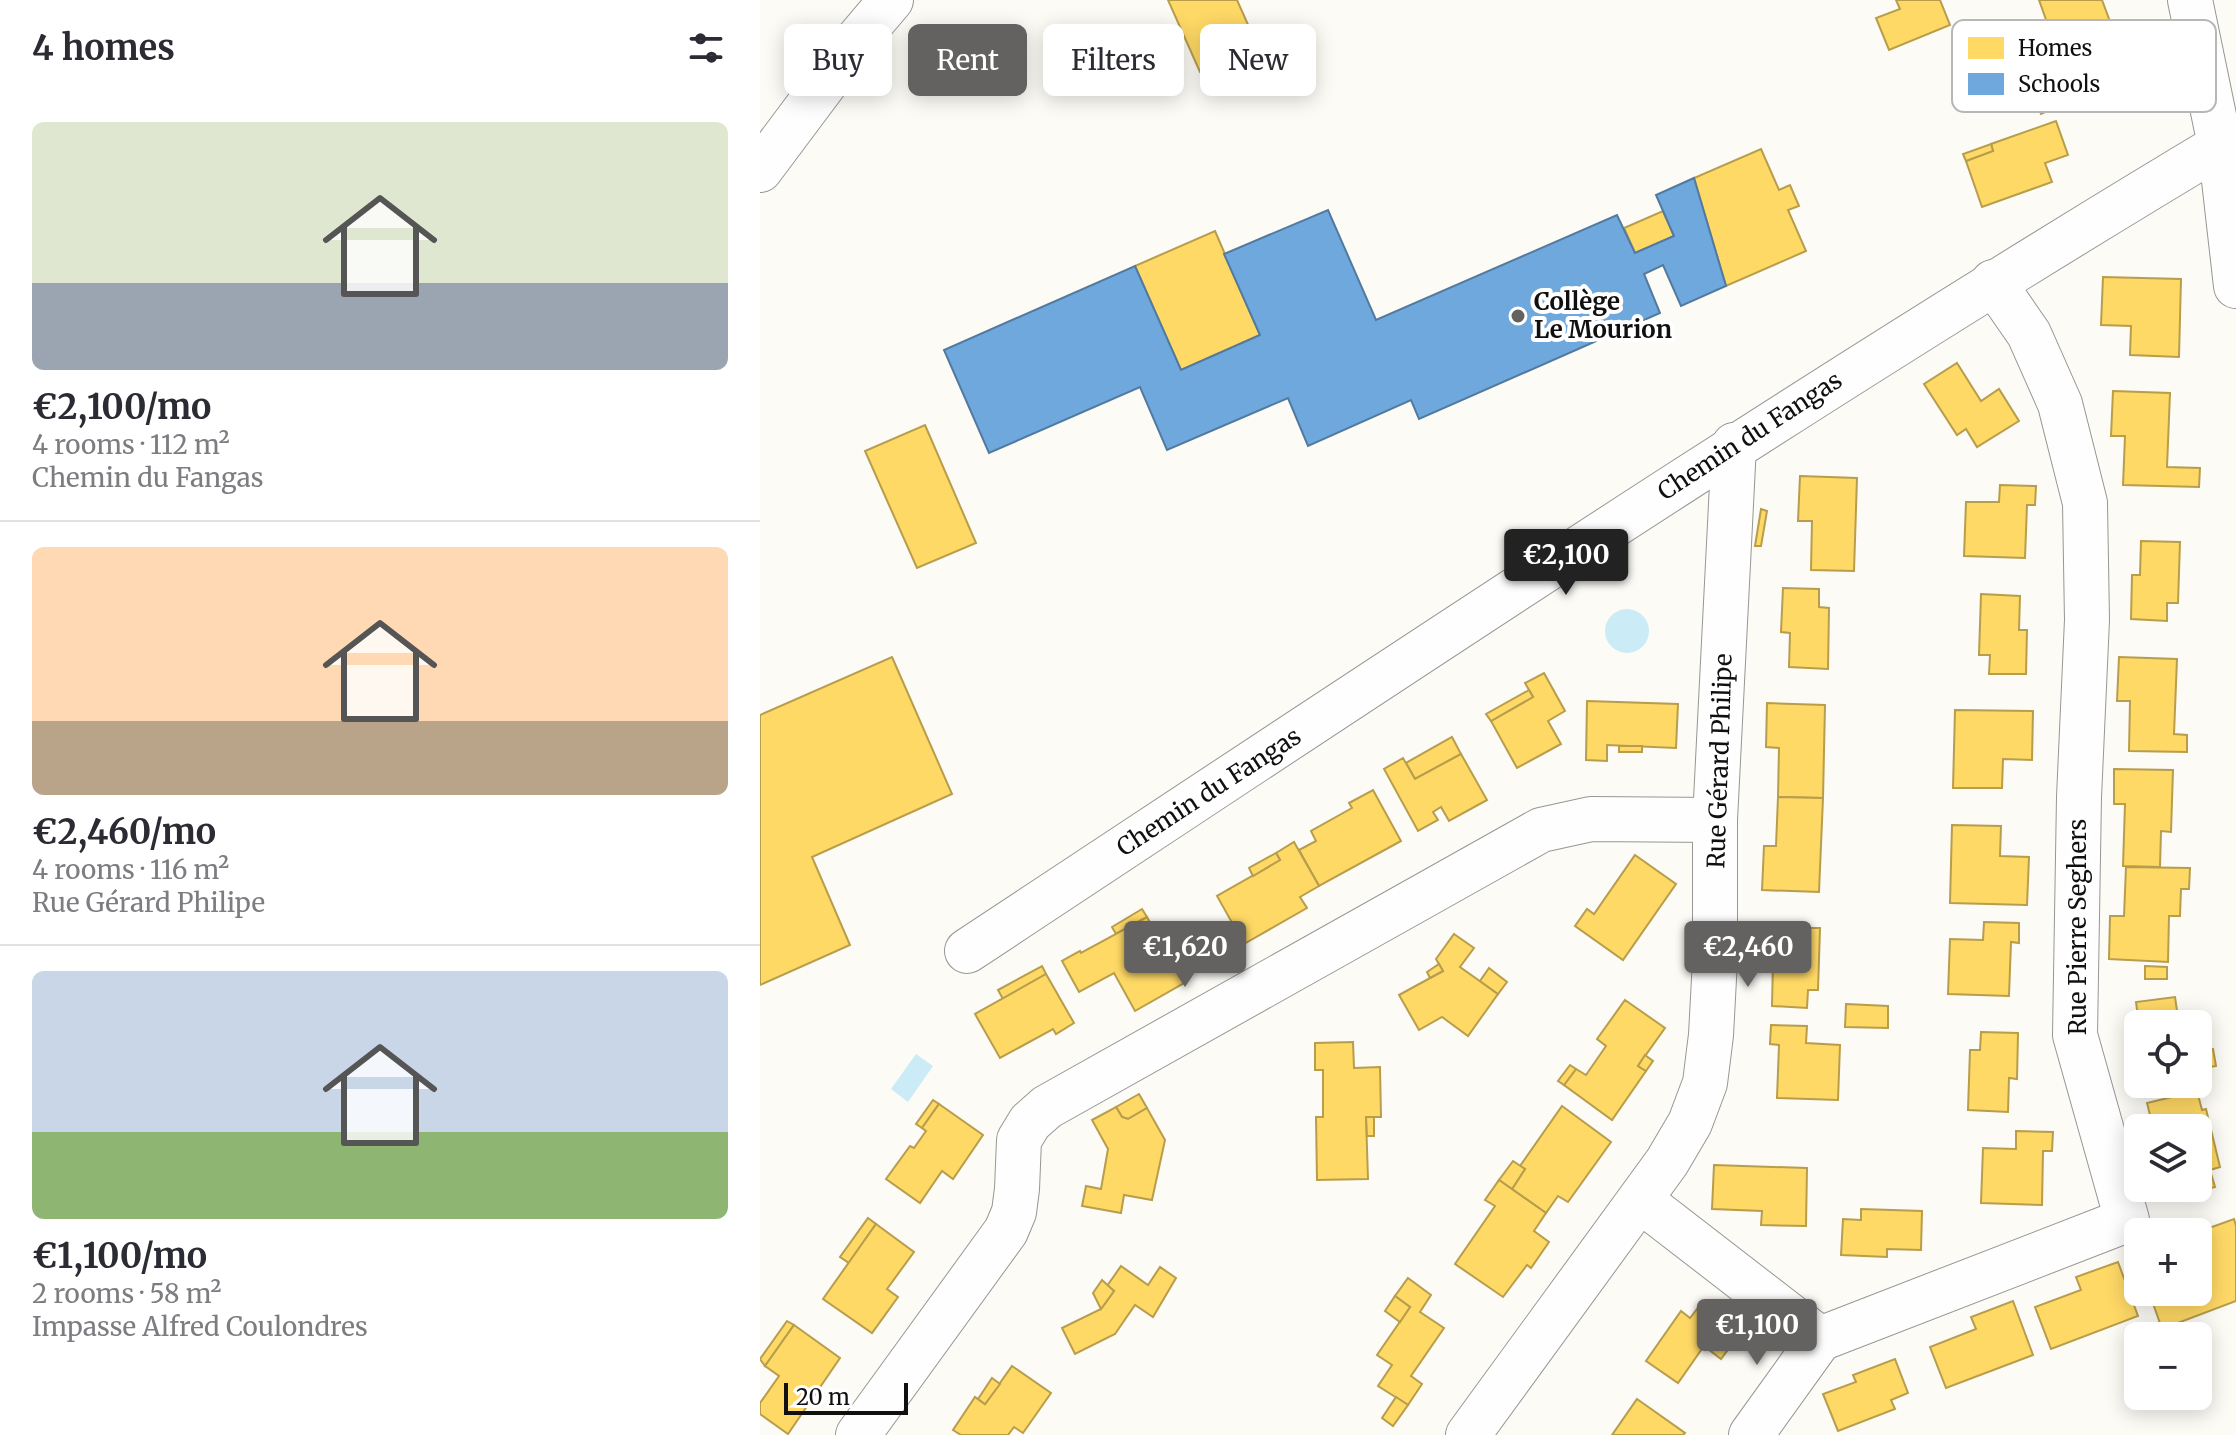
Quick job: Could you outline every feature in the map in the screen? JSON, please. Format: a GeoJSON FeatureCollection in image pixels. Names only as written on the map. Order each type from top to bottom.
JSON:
{"type":"FeatureCollection","features":[{"type":"Feature","properties":{"kind":"street"},"geometry":{"type":"LineString","coordinates":[[760,170],[839,63],[891,0]]}},
{"type":"Feature","properties":{"kind":"street"},"geometry":{"type":"LineString","coordinates":[[2190,0],[2195,20]]}},
{"type":"Feature","properties":{"kind":"street"},"geometry":{"type":"LineString","coordinates":[[2216,96],[2228,140],[2236,286]]}},
{"type":"Feature","properties":{"kind":"street","name":"Chemin du Fangas"},"geometry":{"type":"LineString","coordinates":[[967,951],[1734,445],[1993,282],[2228,140]]}},
{"type":"Feature","properties":{"kind":"street","name":"Rue Pierre Seghers"},"geometry":{"type":"LineString","coordinates":[[1820,1339],[2127,1220],[2075,1035],[2079,797],[2087,620],[2085,503],[2060,404],[2029,334],[1993,282]]}},
{"type":"Feature","properties":{"kind":"street","name":"Rue Gérard Philipe"},"geometry":{"type":"LineString","coordinates":[[1468,1435],[1667,1162],[1690,1123],[1705,1083],[1715,960],[1715,820],[1734,445]]}},
{"type":"Feature","properties":{"kind":"street"},"geometry":{"type":"LineString","coordinates":[[858,1435],[1006,1231],[1014,1212],[1019,1140],[1030,1122],[1047,1107],[1541,830],[1591,819],[1715,820]]}},
{"type":"Feature","properties":{"kind":"street"},"geometry":{"type":"LineString","coordinates":[[1640,1200],[1820,1339],[1751,1435]]}},
{"type":"Feature","properties":{"kind":"water"},"geometry":{"type":"Polygon","coordinates":[[[1627,609],[1643,615],[1649,631],[1643,647],[1627,653],[1611,647],[1605,631],[1611,615],[1627,609]]]}},
{"type":"Feature","properties":{"kind":"water"},"geometry":{"type":"Polygon","coordinates":[[[916,1054],[933,1066],[908,1102],[891,1089],[916,1054]]]}},
{"type":"Feature","properties":{"kind":"building: Homes"},"geometry":{"type":"Polygon","coordinates":[[[1168,0],[1237,0],[1248,24],[1200,24],[1200,72],[1184,36],[1184,24],[1179,24],[1168,0]]]}},
{"type":"Feature","properties":{"kind":"building: Homes"},"geometry":{"type":"Polygon","coordinates":[[[1896,0],[1940,0],[1950,25],[1889,50],[1876,18],[1900,9],[1896,0]]]}},
{"type":"Feature","properties":{"kind":"building: Homes"},"geometry":{"type":"Polygon","coordinates":[[[2039,0],[2102,0],[2109,20],[2046,20],[2039,0]]]}},
{"type":"Feature","properties":{"kind":"building: Homes"},"geometry":{"type":"Polygon","coordinates":[[[2056,121],[2068,155],[2045,163],[2052,182],[1982,207],[1966,161],[1993,151],[1991,144],[2056,121]]]}},
{"type":"Feature","properties":{"kind":"building: Homes"},"geometry":{"type":"Polygon","coordinates":[[[1991,144],[1993,151],[1966,161],[1963,154],[1991,144]]]}},
{"type":"Feature","properties":{"kind":"building: Homes"},"geometry":{"type":"Polygon","coordinates":[[[1761,149],[1779,190],[1790,185],[1799,206],[1788,210],[1806,251],[1726,286],[1694,178],[1761,149]]]}},
{"type":"Feature","properties":{"kind":"building: Homes"},"geometry":{"type":"Polygon","coordinates":[[[1663,211],[1674,236],[1635,253],[1624,228],[1663,211]]]}},
{"type":"Feature","properties":{"kind":"building: Homes"},"geometry":{"type":"Polygon","coordinates":[[[1215,231],[1260,335],[1181,370],[1135,266],[1215,231]]]}},
{"type":"Feature","properties":{"kind":"building: Homes"},"geometry":{"type":"Polygon","coordinates":[[[2103,277],[2181,279],[2179,357],[2130,355],[2131,326],[2101,325],[2103,277]]]}},
{"type":"Feature","properties":{"kind":"building: Homes"},"geometry":{"type":"Polygon","coordinates":[[[1957,363],[1981,401],[1999,389],[2019,421],[1977,447],[1966,429],[1957,435],[1924,384],[1957,363]]]}},
{"type":"Feature","properties":{"kind":"building: Homes"},"geometry":{"type":"Polygon","coordinates":[[[2113,391],[2170,393],[2167,467],[2200,468],[2199,487],[2123,485],[2125,436],[2111,436],[2113,391]]]}},
{"type":"Feature","properties":{"kind":"building: Homes"},"geometry":{"type":"Polygon","coordinates":[[[925,425],[976,543],[917,568],[865,451],[925,425]]]}},
{"type":"Feature","properties":{"kind":"building: Homes"},"geometry":{"type":"Polygon","coordinates":[[[1800,476],[1857,478],[1854,571],[1811,570],[1812,521],[1798,521],[1800,476]]]}},
{"type":"Feature","properties":{"kind":"building: Homes"},"geometry":{"type":"Polygon","coordinates":[[[2000,485],[2036,486],[2035,505],[2027,505],[2025,558],[1964,556],[1966,502],[1999,502],[2000,485]]]}},
{"type":"Feature","properties":{"kind":"building: Homes"},"geometry":{"type":"Polygon","coordinates":[[[1761,509],[1767,511],[1761,546],[1755,546],[1761,509]]]}},
{"type":"Feature","properties":{"kind":"building: Homes"},"geometry":{"type":"Polygon","coordinates":[[[2141,541],[2180,542],[2178,603],[2167,603],[2167,621],[2131,619],[2132,575],[2140,575],[2141,541]]]}},
{"type":"Feature","properties":{"kind":"building: Homes"},"geometry":{"type":"Polygon","coordinates":[[[1783,588],[1819,589],[1819,607],[1829,608],[1828,669],[1789,667],[1790,633],[1781,632],[1783,588]]]}},
{"type":"Feature","properties":{"kind":"building: Homes"},"geometry":{"type":"Polygon","coordinates":[[[1981,594],[2020,596],[2019,630],[2027,630],[2026,674],[1989,674],[1990,655],[1979,655],[1981,594]]]}},
{"type":"Feature","properties":{"kind":"building: Homes"},"geometry":{"type":"Polygon","coordinates":[[[892,657],[952,794],[812,857],[850,945],[760,985],[760,715],[892,657]]]}},
{"type":"Feature","properties":{"kind":"building: Homes"},"geometry":{"type":"Polygon","coordinates":[[[2119,657],[2177,659],[2174,734],[2187,735],[2187,752],[2129,751],[2130,701],[2117,701],[2119,657]]]}},
{"type":"Feature","properties":{"kind":"building: Homes"},"geometry":{"type":"Polygon","coordinates":[[[1544,673],[1565,711],[1548,721],[1561,744],[1517,768],[1491,721],[1533,697],[1525,683],[1544,673]]]}},
{"type":"Feature","properties":{"kind":"building: Homes"},"geometry":{"type":"Polygon","coordinates":[[[1529,690],[1533,697],[1491,721],[1486,714],[1529,690]]]}},
{"type":"Feature","properties":{"kind":"building: Homes"},"geometry":{"type":"Polygon","coordinates":[[[1587,701],[1678,704],[1676,748],[1607,745],[1607,761],[1586,760],[1587,701]]]}},
{"type":"Feature","properties":{"kind":"building: Homes"},"geometry":{"type":"Polygon","coordinates":[[[1767,703],[1825,705],[1823,798],[1778,797],[1779,748],[1766,747],[1767,703]]]}},
{"type":"Feature","properties":{"kind":"building: Homes"},"geometry":{"type":"Polygon","coordinates":[[[1955,710],[2033,711],[2032,760],[2003,759],[2002,788],[1953,788],[1955,710]]]}},
{"type":"Feature","properties":{"kind":"building: Homes"},"geometry":{"type":"Polygon","coordinates":[[[1452,737],[1461,754],[1415,779],[1406,763],[1452,737]]]}},
{"type":"Feature","properties":{"kind":"building: Homes"},"geometry":{"type":"Polygon","coordinates":[[[1619,746],[1642,746],[1642,752],[1619,752],[1619,746]]]}},
{"type":"Feature","properties":{"kind":"building: Homes"},"geometry":{"type":"Polygon","coordinates":[[[1461,754],[1487,800],[1449,821],[1441,807],[1433,812],[1438,820],[1418,831],[1384,769],[1403,758],[1415,779],[1461,754]]]}},
{"type":"Feature","properties":{"kind":"building: Homes"},"geometry":{"type":"Polygon","coordinates":[[[2114,769],[2173,770],[2171,832],[2161,831],[2160,867],[2123,866],[2125,804],[2114,804],[2114,769]]]}},
{"type":"Feature","properties":{"kind":"building: Homes"},"geometry":{"type":"Polygon","coordinates":[[[1373,790],[1401,841],[1319,886],[1299,850],[1316,841],[1311,831],[1352,808],[1349,803],[1373,790]]]}},
{"type":"Feature","properties":{"kind":"building: Homes"},"geometry":{"type":"Polygon","coordinates":[[[1778,797],[1823,798],[1819,892],[1762,890],[1764,846],[1776,846],[1778,797]]]}},
{"type":"Feature","properties":{"kind":"building: Homes"},"geometry":{"type":"Polygon","coordinates":[[[1952,825],[2001,826],[2000,856],[2029,857],[2027,905],[1950,903],[1952,825]]]}},
{"type":"Feature","properties":{"kind":"building: Homes"},"geometry":{"type":"Polygon","coordinates":[[[1294,842],[1319,886],[1300,897],[1307,908],[1244,944],[1217,896],[1280,860],[1276,853],[1294,842]]]}},
{"type":"Feature","properties":{"kind":"building: Homes"},"geometry":{"type":"Polygon","coordinates":[[[1276,853],[1280,860],[1253,876],[1249,868],[1276,853]]]}},
{"type":"Feature","properties":{"kind":"building: Homes"},"geometry":{"type":"Polygon","coordinates":[[[1635,855],[1676,884],[1623,960],[1575,926],[1587,909],[1594,914],[1635,855]]]}},
{"type":"Feature","properties":{"kind":"building: Homes"},"geometry":{"type":"Polygon","coordinates":[[[2126,867],[2190,868],[2189,889],[2181,889],[2180,916],[2169,916],[2168,962],[2109,959],[2110,916],[2124,916],[2126,867]]]}},
{"type":"Feature","properties":{"kind":"building: Homes"},"geometry":{"type":"Polygon","coordinates":[[[1142,909],[1147,917],[1116,934],[1112,927],[1142,909]]]}},
{"type":"Feature","properties":{"kind":"building: Homes"},"geometry":{"type":"Polygon","coordinates":[[[1147,917],[1184,983],[1135,1011],[1114,973],[1079,992],[1062,961],[1147,917]]]}},
{"type":"Feature","properties":{"kind":"building: Homes"},"geometry":{"type":"Polygon","coordinates":[[[1984,922],[2019,923],[2019,943],[2011,942],[2009,996],[1948,994],[1950,939],[1983,940],[1984,922]]]}},
{"type":"Feature","properties":{"kind":"building: Homes"},"geometry":{"type":"Polygon","coordinates":[[[1782,928],[1820,928],[1818,990],[1808,990],[1807,1008],[1772,1006],[1773,961],[1781,961],[1782,928]]]}},
{"type":"Feature","properties":{"kind":"building: Homes"},"geometry":{"type":"Polygon","coordinates":[[[1454,934],[1474,948],[1460,967],[1498,994],[1468,1036],[1442,1017],[1419,1030],[1399,995],[1443,971],[1436,959],[1454,934]]]}},
{"type":"Feature","properties":{"kind":"building: Homes"},"geometry":{"type":"Polygon","coordinates":[[[1439,964],[1443,971],[1430,978],[1427,972],[1439,964]]]}},
{"type":"Feature","properties":{"kind":"building: Homes"},"geometry":{"type":"Polygon","coordinates":[[[1042,966],[1046,974],[1003,999],[998,990],[1042,966]]]}},
{"type":"Feature","properties":{"kind":"building: Homes"},"geometry":{"type":"Polygon","coordinates":[[[2145,966],[2167,967],[2167,979],[2145,979],[2145,966]]]}},
{"type":"Feature","properties":{"kind":"building: Homes"},"geometry":{"type":"Polygon","coordinates":[[[1489,968],[1507,982],[1498,994],[1480,981],[1489,968]]]}},
{"type":"Feature","properties":{"kind":"building: Homes"},"geometry":{"type":"Polygon","coordinates":[[[1046,974],[1074,1023],[1056,1034],[1053,1029],[1000,1058],[975,1014],[1046,974]]]}},
{"type":"Feature","properties":{"kind":"building: Homes"},"geometry":{"type":"Polygon","coordinates":[[[2175,997],[2177,1010],[2137,1010],[2136,1002],[2175,997]]]}},
{"type":"Feature","properties":{"kind":"building: Homes"},"geometry":{"type":"Polygon","coordinates":[[[1625,1000],[1665,1028],[1638,1066],[1646,1071],[1612,1120],[1564,1085],[1576,1069],[1586,1075],[1606,1046],[1597,1039],[1625,1000]]]}},
{"type":"Feature","properties":{"kind":"building: Homes"},"geometry":{"type":"Polygon","coordinates":[[[1846,1004],[1888,1006],[1888,1028],[1845,1027],[1846,1004]]]}},
{"type":"Feature","properties":{"kind":"building: Homes"},"geometry":{"type":"Polygon","coordinates":[[[1771,1025],[1807,1026],[1806,1043],[1840,1045],[1838,1100],[1777,1098],[1779,1045],[1770,1044],[1771,1025]]]}},
{"type":"Feature","properties":{"kind":"building: Homes"},"geometry":{"type":"Polygon","coordinates":[[[1981,1032],[2018,1033],[2017,1079],[2009,1078],[2008,1112],[1968,1110],[1970,1050],[1980,1050],[1981,1032]]]}},
{"type":"Feature","properties":{"kind":"building: Homes"},"geometry":{"type":"Polygon","coordinates":[[[1353,1042],[1354,1068],[1380,1067],[1381,1117],[1366,1117],[1368,1179],[1317,1180],[1316,1117],[1323,1117],[1323,1070],[1315,1070],[1315,1043],[1353,1042]]]}},
{"type":"Feature","properties":{"kind":"building: Homes"},"geometry":{"type":"Polygon","coordinates":[[[2212,1049],[2216,1066],[2212,1067],[2212,1049]]]}},
{"type":"Feature","properties":{"kind":"building: Homes"},"geometry":{"type":"Polygon","coordinates":[[[1645,1055],[1653,1061],[1646,1071],[1638,1066],[1645,1055]]]}},
{"type":"Feature","properties":{"kind":"building: Homes"},"geometry":{"type":"Polygon","coordinates":[[[1570,1065],[1576,1069],[1564,1085],[1558,1081],[1570,1065]]]}},
{"type":"Feature","properties":{"kind":"building: Homes"},"geometry":{"type":"Polygon","coordinates":[[[1139,1094],[1147,1108],[1128,1119],[1122,1117],[1116,1107],[1139,1094]]]}},
{"type":"Feature","properties":{"kind":"building: Homes"},"geometry":{"type":"Polygon","coordinates":[[[2168,1098],[2199,1098],[2202,1110],[2206,1109],[2207,1114],[2150,1114],[2147,1103],[2168,1098]]]}},
{"type":"Feature","properties":{"kind":"building: Homes"},"geometry":{"type":"Polygon","coordinates":[[[933,1100],[939,1104],[922,1128],[916,1124],[933,1100]]]}},
{"type":"Feature","properties":{"kind":"building: Homes"},"geometry":{"type":"Polygon","coordinates":[[[939,1104],[983,1135],[953,1179],[942,1171],[920,1203],[886,1179],[910,1146],[914,1148],[926,1131],[922,1128],[939,1104]]]}},
{"type":"Feature","properties":{"kind":"building: Homes"},"geometry":{"type":"Polygon","coordinates":[[[1562,1106],[1611,1142],[1568,1202],[1558,1196],[1546,1213],[1512,1189],[1525,1169],[1520,1166],[1562,1106]]]}},
{"type":"Feature","properties":{"kind":"building: Homes"},"geometry":{"type":"Polygon","coordinates":[[[1116,1107],[1122,1117],[1128,1119],[1147,1108],[1165,1140],[1152,1200],[1124,1195],[1121,1213],[1082,1206],[1086,1186],[1101,1189],[1108,1149],[1092,1120],[1116,1107]]]}},
{"type":"Feature","properties":{"kind":"building: Homes"},"geometry":{"type":"Polygon","coordinates":[[[1366,1117],[1374,1117],[1374,1136],[1367,1136],[1366,1117]]]}},
{"type":"Feature","properties":{"kind":"building: Homes"},"geometry":{"type":"Polygon","coordinates":[[[2016,1131],[2053,1132],[2052,1151],[2043,1151],[2042,1205],[1981,1203],[1983,1148],[2016,1149],[2016,1131]]]}},
{"type":"Feature","properties":{"kind":"building: Homes"},"geometry":{"type":"Polygon","coordinates":[[[2212,1134],[2220,1167],[2212,1169],[2212,1134]]]}},
{"type":"Feature","properties":{"kind":"building: Homes"},"geometry":{"type":"Polygon","coordinates":[[[1513,1161],[1525,1169],[1512,1189],[1499,1180],[1513,1161]]]}},
{"type":"Feature","properties":{"kind":"building: Homes"},"geometry":{"type":"Polygon","coordinates":[[[1714,1165],[1807,1168],[1806,1226],[1761,1225],[1762,1211],[1712,1209],[1714,1165]]]}},
{"type":"Feature","properties":{"kind":"building: Homes"},"geometry":{"type":"Polygon","coordinates":[[[1499,1180],[1546,1213],[1534,1231],[1549,1242],[1531,1268],[1527,1265],[1503,1297],[1455,1264],[1495,1206],[1485,1200],[1499,1180]]]}},
{"type":"Feature","properties":{"kind":"building: Homes"},"geometry":{"type":"Polygon","coordinates":[[[1861,1209],[1922,1211],[1921,1250],[1887,1249],[1887,1257],[1841,1255],[1843,1219],[1861,1220],[1861,1209]]]}},
{"type":"Feature","properties":{"kind":"building: Homes"},"geometry":{"type":"Polygon","coordinates":[[[868,1218],[876,1224],[849,1263],[840,1257],[868,1218]]]}},
{"type":"Feature","properties":{"kind":"building: Homes"},"geometry":{"type":"Polygon","coordinates":[[[2234,1219],[2236,1301],[2180,1322],[2160,1322],[2154,1306],[2212,1306],[2212,1227],[2234,1219]]]}},
{"type":"Feature","properties":{"kind":"building: Homes"},"geometry":{"type":"Polygon","coordinates":[[[876,1224],[914,1252],[887,1289],[898,1297],[872,1333],[823,1299],[876,1224]]]}},
{"type":"Feature","properties":{"kind":"building: Homes"},"geometry":{"type":"Polygon","coordinates":[[[2118,1262],[2124,1278],[2124,1306],[2134,1306],[2138,1316],[2051,1349],[2035,1307],[2081,1290],[2076,1277],[2118,1262]]]}},
{"type":"Feature","properties":{"kind":"building: Homes"},"geometry":{"type":"Polygon","coordinates":[[[1121,1266],[1148,1285],[1160,1267],[1176,1278],[1153,1317],[1135,1305],[1115,1334],[1075,1354],[1062,1328],[1101,1309],[1114,1291],[1107,1286],[1121,1266]]]}},
{"type":"Feature","properties":{"kind":"building: Homes"},"geometry":{"type":"Polygon","coordinates":[[[1408,1278],[1431,1295],[1420,1312],[1444,1328],[1411,1376],[1422,1384],[1408,1405],[1378,1386],[1392,1365],[1377,1355],[1410,1307],[1395,1296],[1408,1278]]]}},
{"type":"Feature","properties":{"kind":"building: Homes"},"geometry":{"type":"Polygon","coordinates":[[[1102,1280],[1114,1291],[1101,1309],[1093,1293],[1102,1280]]]}},
{"type":"Feature","properties":{"kind":"building: Homes"},"geometry":{"type":"Polygon","coordinates":[[[1395,1296],[1410,1307],[1400,1322],[1385,1311],[1395,1296]]]}},
{"type":"Feature","properties":{"kind":"building: Homes"},"geometry":{"type":"Polygon","coordinates":[[[1703,1301],[1743,1329],[1721,1359],[1704,1346],[1678,1383],[1646,1361],[1681,1311],[1690,1318],[1703,1301]]]}},
{"type":"Feature","properties":{"kind":"building: Homes"},"geometry":{"type":"Polygon","coordinates":[[[2013,1301],[2033,1355],[1946,1388],[1930,1347],[1976,1329],[1971,1317],[2013,1301]]]}},
{"type":"Feature","properties":{"kind":"building: Homes"},"geometry":{"type":"Polygon","coordinates":[[[787,1321],[794,1325],[765,1366],[760,1359],[787,1321]]]}},
{"type":"Feature","properties":{"kind":"building: Homes"},"geometry":{"type":"Polygon","coordinates":[[[794,1325],[840,1358],[788,1434],[760,1414],[760,1403],[779,1376],[765,1366],[794,1325]]]}},
{"type":"Feature","properties":{"kind":"building: Homes"},"geometry":{"type":"Polygon","coordinates":[[[1895,1359],[1908,1393],[1891,1400],[1895,1409],[1838,1431],[1823,1394],[1856,1382],[1853,1375],[1895,1359]]]}},
{"type":"Feature","properties":{"kind":"building: Homes"},"geometry":{"type":"Polygon","coordinates":[[[1012,1366],[1051,1393],[1023,1433],[1014,1427],[1008,1435],[961,1435],[953,1430],[975,1397],[985,1404],[1012,1366]]]}},
{"type":"Feature","properties":{"kind":"building: Homes"},"geometry":{"type":"Polygon","coordinates":[[[992,1378],[1000,1384],[985,1404],[978,1399],[992,1378]]]}},
{"type":"Feature","properties":{"kind":"building: Homes"},"geometry":{"type":"Polygon","coordinates":[[[1396,1397],[1408,1405],[1393,1426],[1382,1418],[1396,1397]]]}},
{"type":"Feature","properties":{"kind":"building: Homes"},"geometry":{"type":"Polygon","coordinates":[[[1637,1399],[1685,1433],[1612,1435],[1637,1399]]]}},
{"type":"Feature","properties":{"kind":"building: Schools","name":"Collège Le Mourion"},"geometry":{"type":"Polygon","coordinates":[[[1694,178],[1726,286],[1681,306],[1663,265],[1644,274],[1660,313],[1419,419],[1411,400],[1308,446],[1288,398],[1167,450],[1140,387],[989,453],[944,350],[1135,266],[1181,370],[1260,335],[1224,254],[1328,210],[1376,320],[1617,215],[1635,253],[1674,236],[1656,195],[1694,178]]]}},
{"type":"Feature","properties":{"kind":"place","name":"Collège Le Mourion"},"geometry":{"type":"Point","coordinates":[1518,316]}}]}
